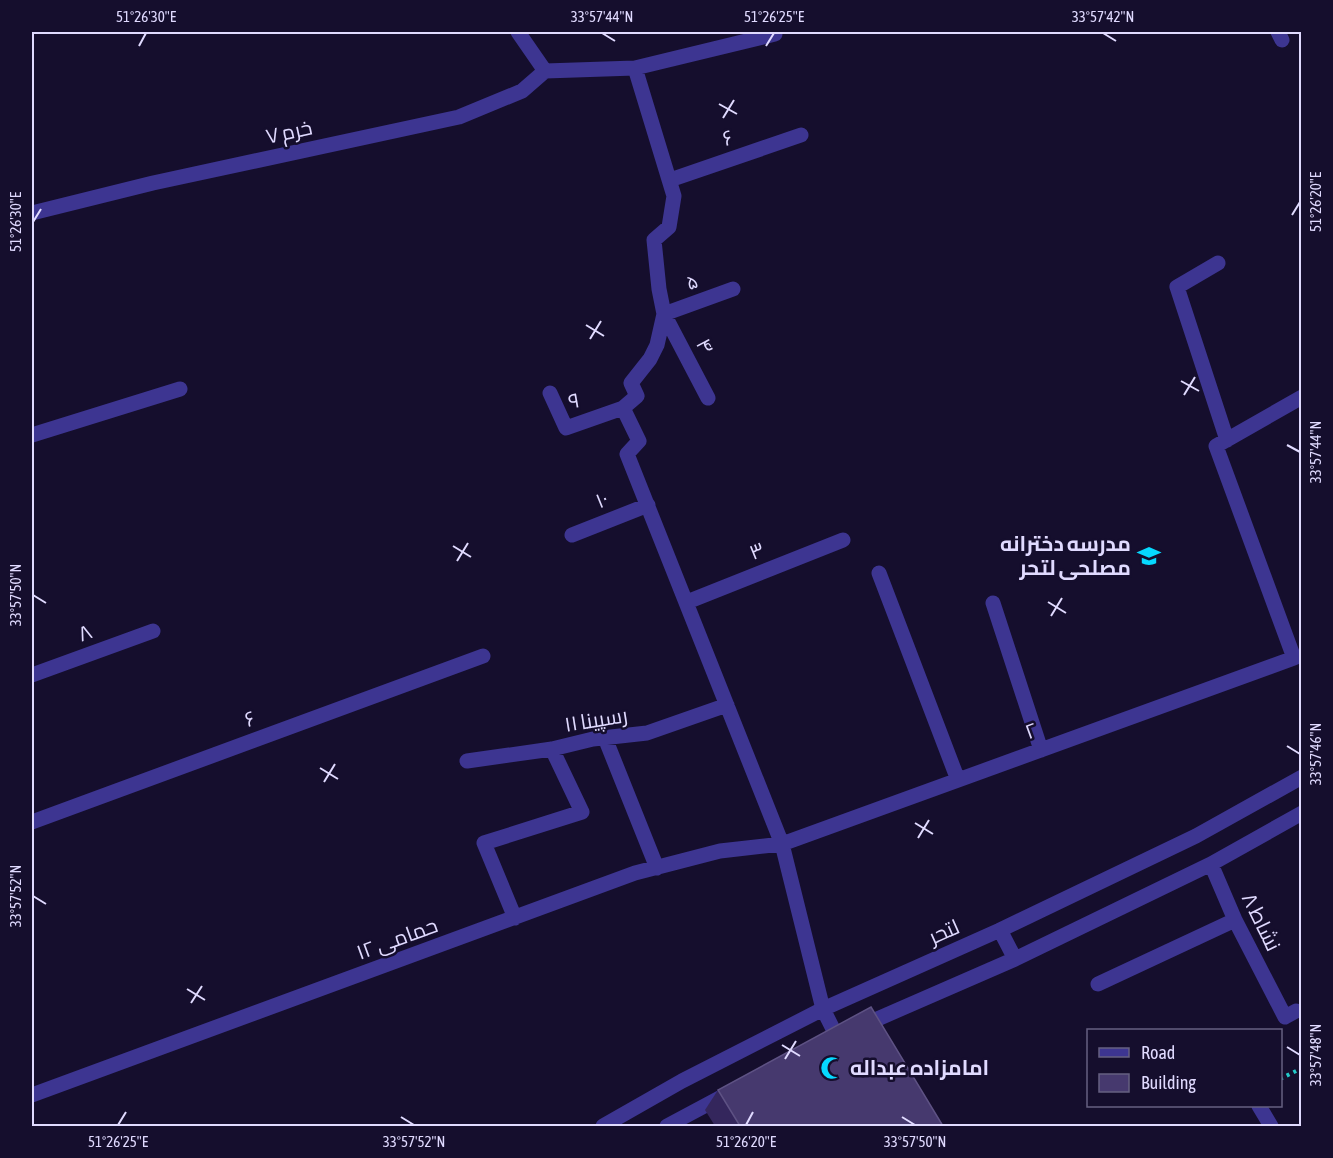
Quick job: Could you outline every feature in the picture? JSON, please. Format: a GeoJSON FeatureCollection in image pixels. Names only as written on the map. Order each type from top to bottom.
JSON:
{"type":"FeatureCollection","features":[{"type":"Feature","properties":{"kind":"street"},"geometry":{"type":"LineString","coordinates":[[518,32],[545,71],[635,68],[775,34],[774,32]]}},
{"type":"Feature","properties":{"kind":"street"},"geometry":{"type":"LineString","coordinates":[[635,68],[675,196],[669,227],[654,240],[664,314],[657,345],[650,359],[631,383],[637,396],[623,408],[639,441],[627,454],[782,844],[832,1040],[1015,959],[1211,864],[1302,813]]}},
{"type":"Feature","properties":{"kind":"street","name":"خرم ۷"},"geometry":{"type":"LineString","coordinates":[[32,213],[153,183],[459,117],[522,91],[545,71]]}},
{"type":"Feature","properties":{"kind":"street","name":"۶"},"geometry":{"type":"LineString","coordinates":[[670,180],[801,135]]}},
{"type":"Feature","properties":{"kind":"street"},"geometry":{"type":"LineString","coordinates":[[1218,263],[1177,286],[1227,440],[1302,397]]}},
{"type":"Feature","properties":{"kind":"street","name":"۵"},"geometry":{"type":"LineString","coordinates":[[664,314],[733,290]]}},
{"type":"Feature","properties":{"kind":"street","name":"۴"},"geometry":{"type":"LineString","coordinates":[[664,314],[708,398]]}},
{"type":"Feature","properties":{"kind":"street"},"geometry":{"type":"LineString","coordinates":[[32,435],[180,389]]}},
{"type":"Feature","properties":{"kind":"street","name":"۹"},"geometry":{"type":"LineString","coordinates":[[550,393],[566,428],[623,408]]}},
{"type":"Feature","properties":{"kind":"street","name":"۲"},"geometry":{"type":"LineString","coordinates":[[782,844],[1294,658],[1216,446],[1227,440]]}},
{"type":"Feature","properties":{"kind":"street","name":"۱۰"},"geometry":{"type":"LineString","coordinates":[[572,535],[648,505]]}},
{"type":"Feature","properties":{"kind":"street","name":"۳"},"geometry":{"type":"LineString","coordinates":[[687,602],[843,540]]}},
{"type":"Feature","properties":{"kind":"street"},"geometry":{"type":"LineString","coordinates":[[879,573],[958,780]]}},
{"type":"Feature","properties":{"kind":"street"},"geometry":{"type":"LineString","coordinates":[[993,603],[1041,750]]}},
{"type":"Feature","properties":{"kind":"street","name":"۸"},"geometry":{"type":"LineString","coordinates":[[32,675],[153,631]]}},
{"type":"Feature","properties":{"kind":"street","name":"۶"},"geometry":{"type":"LineString","coordinates":[[32,822],[483,656]]}},
{"type":"Feature","properties":{"kind":"street","name":"رسپینا ۱۱"},"geometry":{"type":"LineString","coordinates":[[467,761],[646,733],[727,705]]}},
{"type":"Feature","properties":{"kind":"street"},"geometry":{"type":"LineString","coordinates":[[605,738],[657,868]]}},
{"type":"Feature","properties":{"kind":"street"},"geometry":{"type":"LineString","coordinates":[[515,918],[484,843],[582,812],[552,749]]}},
{"type":"Feature","properties":{"kind":"street","name":"لتحر"},"geometry":{"type":"LineString","coordinates":[[603,1126],[682,1081],[823,1009],[1000,930],[1196,836],[1302,777]]}},
{"type":"Feature","properties":{"kind":"street","name":"حمامی ۱۲"},"geometry":{"type":"LineString","coordinates":[[32,1095],[635,873],[720,851],[782,844]]}},
{"type":"Feature","properties":{"kind":"street","name":"نشاط ۸"},"geometry":{"type":"LineString","coordinates":[[1211,864],[1235,920],[1285,1017],[1296,1011]]}},
{"type":"Feature","properties":{"kind":"street"},"geometry":{"type":"LineString","coordinates":[[1098,984],[1235,920]]}},
{"type":"Feature","properties":{"kind":"street"},"geometry":{"type":"LineString","coordinates":[[1000,930],[1015,959]]}},
{"type":"Feature","properties":{"kind":"street"},"geometry":{"type":"LineString","coordinates":[[667,1126],[738,1088]]}},
{"type":"Feature","properties":{"kind":"street"},"geometry":{"type":"LineString","coordinates":[[1260,1107],[1271,1126]]}},
{"type":"Feature","properties":{"kind":"path"},"geometry":{"type":"LineString","coordinates":[[1282,1078],[1302,1068]]}},
{"type":"Feature","properties":{"kind":"building","name":"امامزاده عبداله"},"geometry":{"type":"Polygon","coordinates":[[[871,1007],[943,1126],[740,1126],[718,1090],[871,1007]]]}},
{"type":"Feature","properties":{"kind":"place","name":"مدرسه دخترانه مصلحی لتحر"},"geometry":{"type":"Point","coordinates":[1149,556]}},
{"type":"Feature","properties":{"kind":"place","name":"امامزاده عبداله"},"geometry":{"type":"Point","coordinates":[832,1068]}}]}
